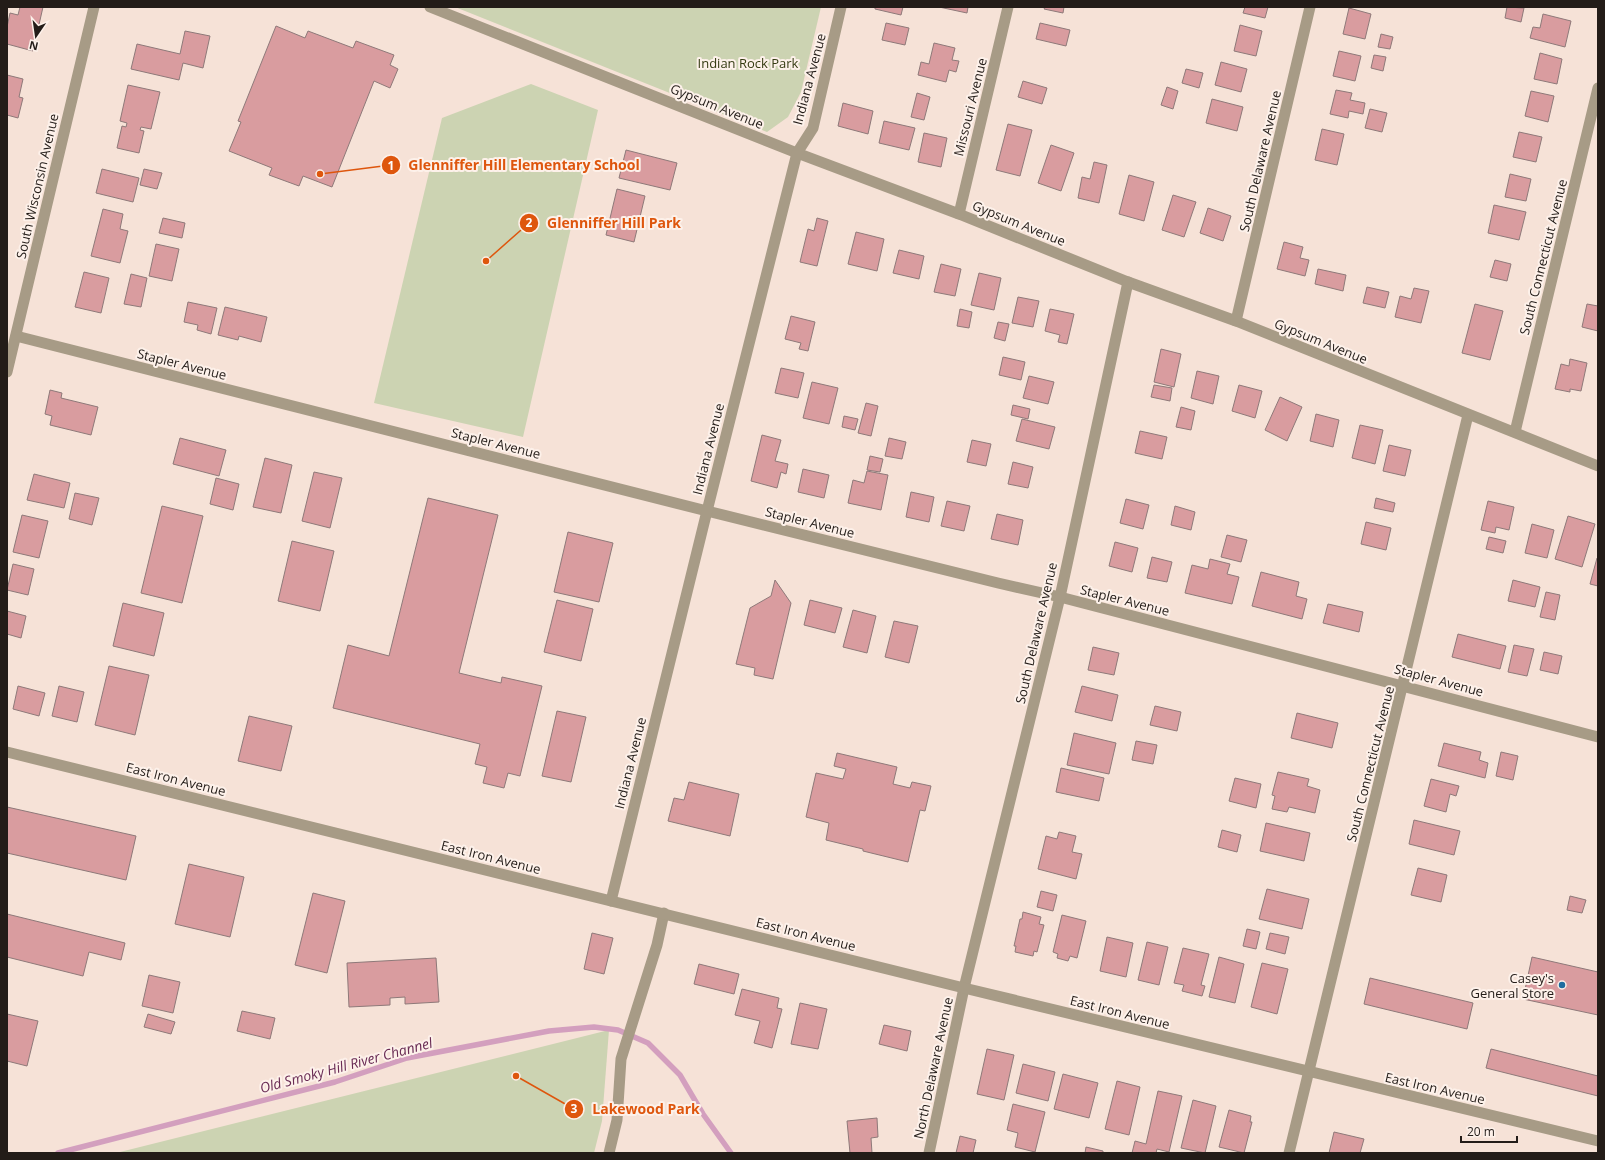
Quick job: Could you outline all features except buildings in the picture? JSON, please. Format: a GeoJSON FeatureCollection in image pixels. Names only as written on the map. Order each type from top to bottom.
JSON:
{"type":"FeatureCollection","features":[{"type":"Feature","properties":{"kind":"street","name":"South Wisconsin Avenue"},"geometry":{"type":"LineString","coordinates":[[7,372],[94,7]]}},
{"type":"Feature","properties":{"kind":"street","name":"Gypsum Avenue"},"geometry":{"type":"LineString","coordinates":[[430,7],[797,153],[959,214],[1128,282],[1236,322],[1598,466]]}},
{"type":"Feature","properties":{"kind":"street","name":"Indiana Avenue"},"geometry":{"type":"LineString","coordinates":[[611,901],[706,511],[797,153],[813,128],[841,7]]}},
{"type":"Feature","properties":{"kind":"street","name":"Missouri Avenue"},"geometry":{"type":"LineString","coordinates":[[959,214],[1008,7]]}},
{"type":"Feature","properties":{"kind":"street","name":"South Delaware Avenue"},"geometry":{"type":"LineString","coordinates":[[1236,322],[1310,7]]}},
{"type":"Feature","properties":{"kind":"street","name":"South Connecticut Avenue"},"geometry":{"type":"LineString","coordinates":[[1515,432],[1598,88]]}},
{"type":"Feature","properties":{"kind":"street","name":"South Delaware Avenue"},"geometry":{"type":"LineString","coordinates":[[964,988],[1060,597],[1128,282]]}},
{"type":"Feature","properties":{"kind":"street","name":"Stapler Avenue"},"geometry":{"type":"LineString","coordinates":[[16,336],[706,511],[1060,597],[1403,685],[1598,737]]}},
{"type":"Feature","properties":{"kind":"street","name":"South Connecticut Avenue"},"geometry":{"type":"LineString","coordinates":[[1289,1153],[1468,415]]}},
{"type":"Feature","properties":{"kind":"street","name":"East Iron Avenue"},"geometry":{"type":"LineString","coordinates":[[7,752],[964,988],[1598,1141]]}},
{"type":"Feature","properties":{"kind":"street"},"geometry":{"type":"LineString","coordinates":[[608,1153],[617,1120],[621,1059],[657,944],[664,913]]}},
{"type":"Feature","properties":{"kind":"street","name":"North Delaware Avenue"},"geometry":{"type":"LineString","coordinates":[[929,1153],[964,988]]}},
{"type":"Feature","properties":{"kind":"green space","name":"Indian Rock Park"},"geometry":{"type":"Polygon","coordinates":[[[455,7],[821,7],[801,92],[788,117],[767,132],[455,7]]]}},
{"type":"Feature","properties":{"kind":"green space"},"geometry":{"type":"Polygon","coordinates":[[[531,84],[598,110],[523,437],[374,403],[442,118],[531,84]]]}},
{"type":"Feature","properties":{"kind":"green space"},"geometry":{"type":"Polygon","coordinates":[[[609,1030],[602,1121],[594,1153],[116,1153],[609,1030]]]}},
{"type":"Feature","properties":{"kind":"waterway","name":"Old Smoky Hill River Channel"},"geometry":{"type":"LineString","coordinates":[[58,1153],[335,1082],[407,1058],[549,1031],[594,1027],[618,1030],[648,1043],[680,1075],[703,1114],[731,1153]]}},
{"type":"Feature","properties":{"kind":"place","name":"Glenniffer Hill Elementary School"},"geometry":{"type":"Point","coordinates":[320,174]}},
{"type":"Feature","properties":{"kind":"place","name":"Glenniffer Hill Park"},"geometry":{"type":"Point","coordinates":[486,261]}},
{"type":"Feature","properties":{"kind":"place","name":"Casey's General Store"},"geometry":{"type":"Point","coordinates":[1562,985]}},
{"type":"Feature","properties":{"kind":"place","name":"Lakewood Park"},"geometry":{"type":"Point","coordinates":[516,1076]}}]}
